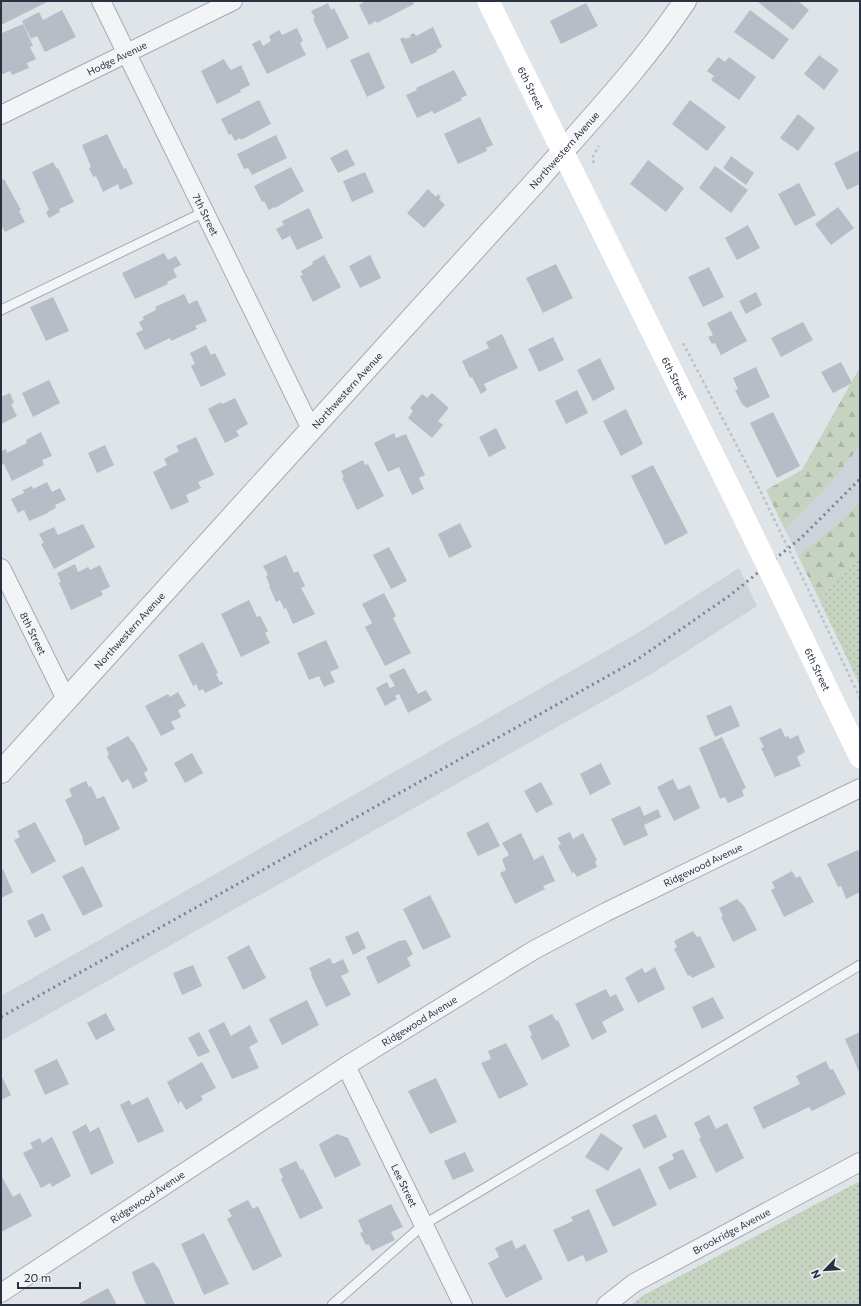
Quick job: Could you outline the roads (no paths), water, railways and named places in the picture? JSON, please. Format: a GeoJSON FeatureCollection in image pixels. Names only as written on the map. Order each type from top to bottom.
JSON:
{"type":"FeatureCollection","features":[{"type":"Feature","properties":{"kind":"main road","name":"6th Street"},"geometry":{"type":"LineString","coordinates":[[488,1],[739,507],[860,758]]}},
{"type":"Feature","properties":{"kind":"street","name":"7th Street"},"geometry":{"type":"LineString","coordinates":[[101,1],[311,429]]}},
{"type":"Feature","properties":{"kind":"street","name":"Hodge Avenue"},"geometry":{"type":"LineString","coordinates":[[1,115],[233,1]]}},
{"type":"Feature","properties":{"kind":"street","name":"Northwestern Avenue"},"geometry":{"type":"LineString","coordinates":[[1,772],[562,152],[626,78],[685,1]]}},
{"type":"Feature","properties":{"kind":"street","name":"8th Street"},"geometry":{"type":"LineString","coordinates":[[1,568],[66,699]]}},
{"type":"Feature","properties":{"kind":"street","name":"Ridgewood Avenue"},"geometry":{"type":"LineString","coordinates":[[1,1293],[346,1066],[534,950],[606,912],[860,788]]}},
{"type":"Feature","properties":{"kind":"street","name":"Lee Street"},"geometry":{"type":"LineString","coordinates":[[346,1066],[463,1305]]}},
{"type":"Feature","properties":{"kind":"street","name":"Brookridge Avenue"},"geometry":{"type":"LineString","coordinates":[[606,1305],[634,1283],[860,1162]]}},
{"type":"Feature","properties":{"kind":"lane"},"geometry":{"type":"LineString","coordinates":[[1,310],[204,212]]}},
{"type":"Feature","properties":{"kind":"lane"},"geometry":{"type":"LineString","coordinates":[[332,1305],[424,1225],[860,965]]}},
{"type":"Feature","properties":{"kind":"railway"},"geometry":{"type":"LineString","coordinates":[[1,1017],[638,659],[729,596],[801,538],[860,479]]}}]}
